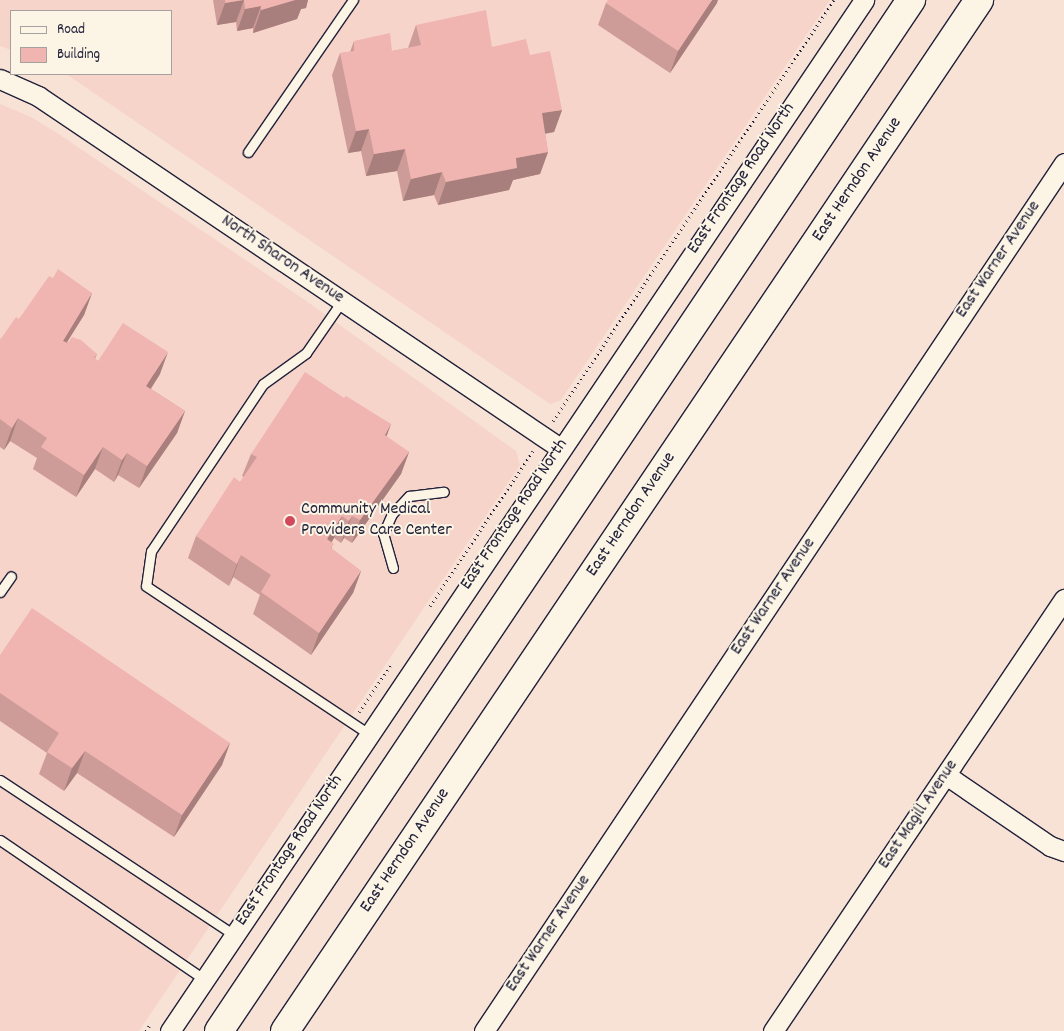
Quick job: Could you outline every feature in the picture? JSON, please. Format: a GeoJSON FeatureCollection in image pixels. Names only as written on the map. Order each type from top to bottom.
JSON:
{"type":"FeatureCollection","features":[{"type":"Feature","properties":{"kind":"main road"},"geometry":{"type":"LineString","coordinates":[[218,1031],[911,0]]}},
{"type":"Feature","properties":{"kind":"main road","name":"East Herndon Avenue"},"geometry":{"type":"LineString","coordinates":[[285,1031],[979,0]]}},
{"type":"Feature","properties":{"kind":"street","name":"East Frontage Road North"},"geometry":{"type":"LineString","coordinates":[[170,1031],[560,448],[864,0]]}},
{"type":"Feature","properties":{"kind":"street","name":"North Sharon Avenue"},"geometry":{"type":"LineString","coordinates":[[0,79],[38,96],[560,448]]}},
{"type":"Feature","properties":{"kind":"street","name":"East Warner Avenue"},"geometry":{"type":"LineString","coordinates":[[484,1031],[1064,163]]}},
{"type":"Feature","properties":{"kind":"street","name":"East Magill Avenue"},"geometry":{"type":"LineString","coordinates":[[773,1031],[1064,599]]}},
{"type":"Feature","properties":{"kind":"street"},"geometry":{"type":"LineString","coordinates":[[946,775],[1050,846],[1064,851]]}},
{"type":"Feature","properties":{"kind":"lane"},"geometry":{"type":"LineString","coordinates":[[248,152],[353,0]]}},
{"type":"Feature","properties":{"kind":"lane"},"geometry":{"type":"LineString","coordinates":[[342,301],[306,353],[263,384],[151,551],[146,586],[369,734]]}},
{"type":"Feature","properties":{"kind":"lane"},"geometry":{"type":"LineString","coordinates":[[393,568],[383,534],[392,514],[409,496],[444,492]]}},
{"type":"Feature","properties":{"kind":"lane"},"geometry":{"type":"LineString","coordinates":[[0,592],[11,576]]}},
{"type":"Feature","properties":{"kind":"lane"},"geometry":{"type":"LineString","coordinates":[[0,780],[234,935]]}},
{"type":"Feature","properties":{"kind":"lane"},"geometry":{"type":"LineString","coordinates":[[0,840],[204,979]]}},
{"type":"Feature","properties":{"kind":"path"},"geometry":{"type":"LineString","coordinates":[[424,615],[834,0]]}},
{"type":"Feature","properties":{"kind":"path"},"geometry":{"type":"LineString","coordinates":[[351,723],[393,661]]}},
{"type":"Feature","properties":{"kind":"path"},"geometry":{"type":"LineString","coordinates":[[146,1031],[157,1015]]}},
{"type":"Feature","properties":{"kind":"shaded area"},"geometry":{"type":"Polygon","coordinates":[[[0,0],[830,0],[561,400],[550,404],[67,75],[172,75],[172,10],[10,10],[10,50],[0,46],[0,0]]]}},
{"type":"Feature","properties":{"kind":"shaded area"},"geometry":{"type":"Polygon","coordinates":[[[0,104],[31,117],[57,133],[302,298],[516,451],[520,465],[139,1031],[0,1031],[0,104]]]}},
{"type":"Feature","properties":{"kind":"building"},"geometry":{"type":"Polygon","coordinates":[[[225,0],[243,0],[225,3],[225,0]]]}},
{"type":"Feature","properties":{"kind":"building"},"geometry":{"type":"Polygon","coordinates":[[[244,0],[295,0],[261,10],[261,6],[245,9],[244,0]]]}},
{"type":"Feature","properties":{"kind":"building"},"geometry":{"type":"Polygon","coordinates":[[[608,0],[712,0],[678,51],[606,3],[608,0]]]}},
{"type":"Feature","properties":{"kind":"building"},"geometry":{"type":"Polygon","coordinates":[[[486,10],[492,47],[526,39],[530,55],[550,51],[562,110],[542,113],[548,152],[516,158],[517,168],[446,182],[442,172],[411,179],[405,149],[374,154],[369,129],[356,131],[340,53],[354,51],[354,41],[390,33],[392,51],[421,45],[416,25],[486,10]]]}},
{"type":"Feature","properties":{"kind":"building"},"geometry":{"type":"Polygon","coordinates":[[[58,269],[92,293],[63,341],[68,343],[72,337],[81,340],[97,354],[94,358],[98,361],[123,323],[168,352],[146,386],[185,411],[147,466],[127,453],[122,460],[103,447],[84,475],[41,447],[47,438],[18,418],[12,428],[0,419],[0,340],[16,317],[19,319],[49,276],[53,278],[58,269]]]}},
{"type":"Feature","properties":{"kind":"building","name":"Community Medical Providers Care Center"},"geometry":{"type":"Polygon","coordinates":[[[305,372],[344,398],[346,396],[391,424],[385,435],[409,452],[360,520],[352,516],[349,521],[342,516],[327,539],[334,544],[331,548],[361,571],[319,633],[261,592],[271,575],[241,555],[237,564],[196,536],[234,477],[240,482],[257,457],[251,454],[305,372]]]}},
{"type":"Feature","properties":{"kind":"building"},"geometry":{"type":"Polygon","coordinates":[[[32,608],[230,743],[182,815],[85,751],[72,768],[47,752],[59,733],[0,693],[0,655],[32,608]]]}},
{"type":"Feature","properties":{"kind":"place","name":"Community Medical Providers Care Center"},"geometry":{"type":"Point","coordinates":[290,521]}}]}
